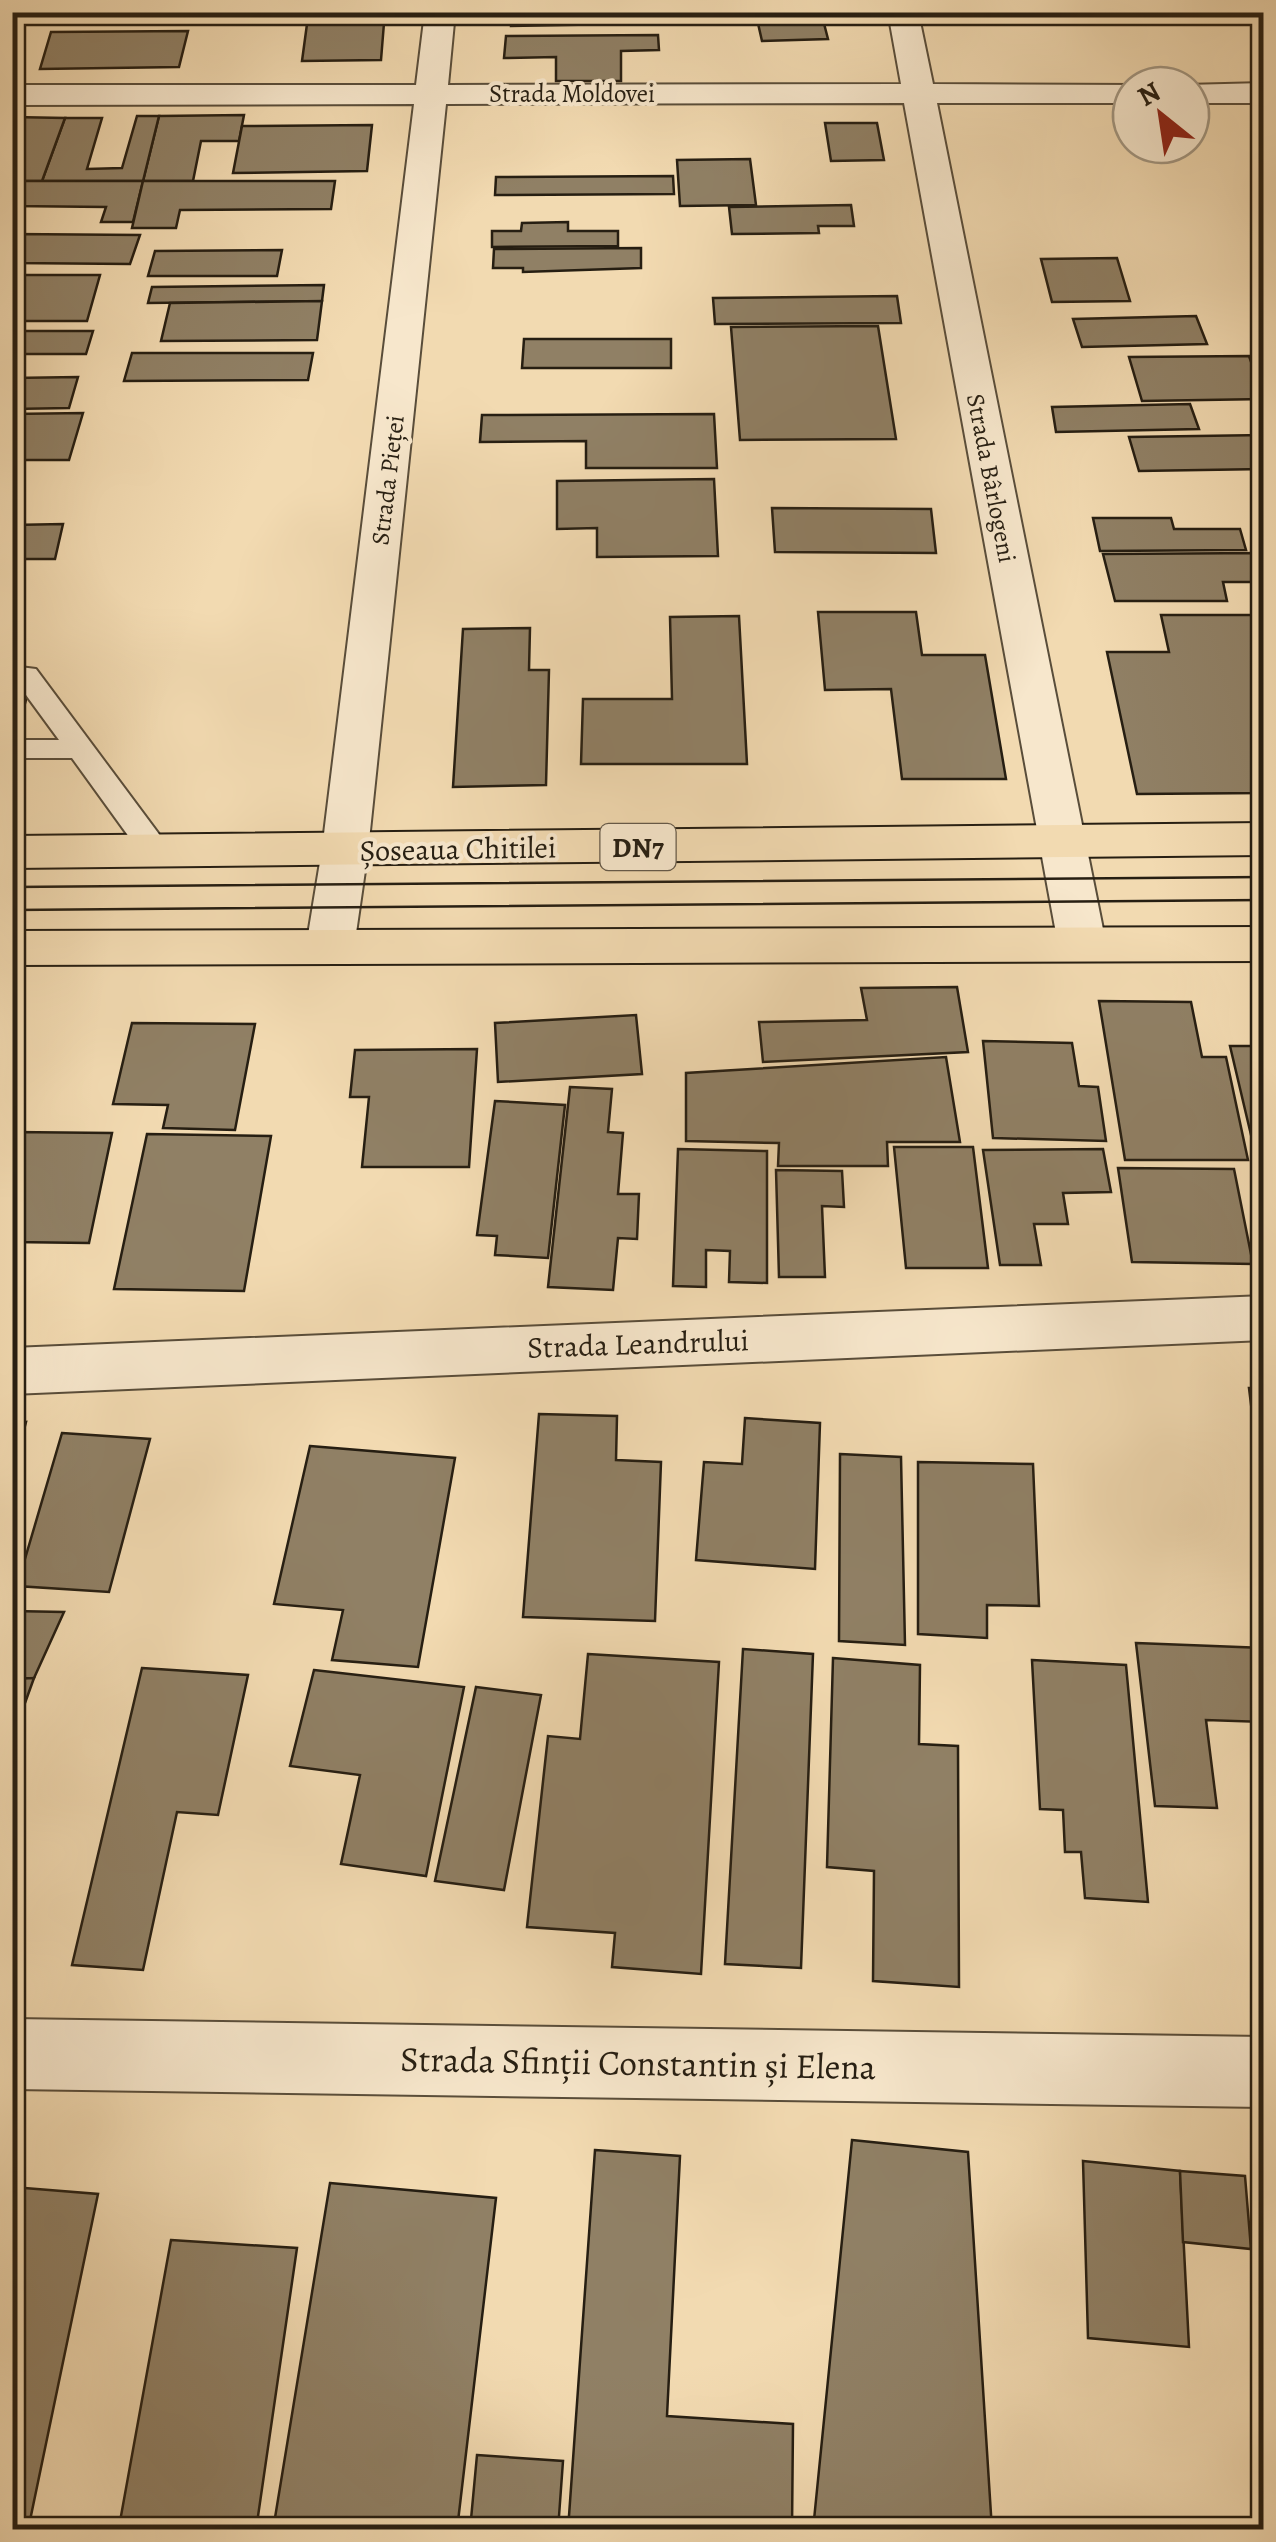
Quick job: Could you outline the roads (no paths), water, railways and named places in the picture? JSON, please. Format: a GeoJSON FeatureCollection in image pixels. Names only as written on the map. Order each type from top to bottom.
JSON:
{"type":"FeatureCollection","features":[{"type":"Feature","properties":{"kind":"main road","name":"Șoseaua Chitilei"},"geometry":{"type":"LineString","coordinates":[[12,852],[1264,838]]}},
{"type":"Feature","properties":{"kind":"main road"},"geometry":{"type":"LineString","coordinates":[[12,948],[1264,944]]}},
{"type":"Feature","properties":{"kind":"street","name":"Strada Pieței"},"geometry":{"type":"LineString","coordinates":[[330,947],[440,12]]}},
{"type":"Feature","properties":{"kind":"street","name":"Strada Bârlogeni"},"geometry":{"type":"LineString","coordinates":[[903,12],[1082,944]]}},
{"type":"Feature","properties":{"kind":"street","name":"Strada Moldovei"},"geometry":{"type":"LineString","coordinates":[[12,95],[1111,93]]}},
{"type":"Feature","properties":{"kind":"street"},"geometry":{"type":"LineString","coordinates":[[1211,93],[1264,93]]}},
{"type":"Feature","properties":{"kind":"street","name":"Strada Leandrului"},"geometry":{"type":"LineString","coordinates":[[12,1371],[1264,1318]]}},
{"type":"Feature","properties":{"kind":"street","name":"Strada Sfinții Constantin și Elena"},"geometry":{"type":"LineString","coordinates":[[12,2054],[1264,2072]]}},
{"type":"Feature","properties":{"kind":"lane"},"geometry":{"type":"LineString","coordinates":[[19,675],[80,748],[156,852]]}},
{"type":"Feature","properties":{"kind":"lane"},"geometry":{"type":"LineString","coordinates":[[12,749],[80,748]]}},
{"type":"Feature","properties":{"kind":"tram line"},"geometry":{"type":"LineString","coordinates":[[12,887],[1264,877]]}},
{"type":"Feature","properties":{"kind":"tram line"},"geometry":{"type":"LineString","coordinates":[[12,910],[1264,900]]}}]}
